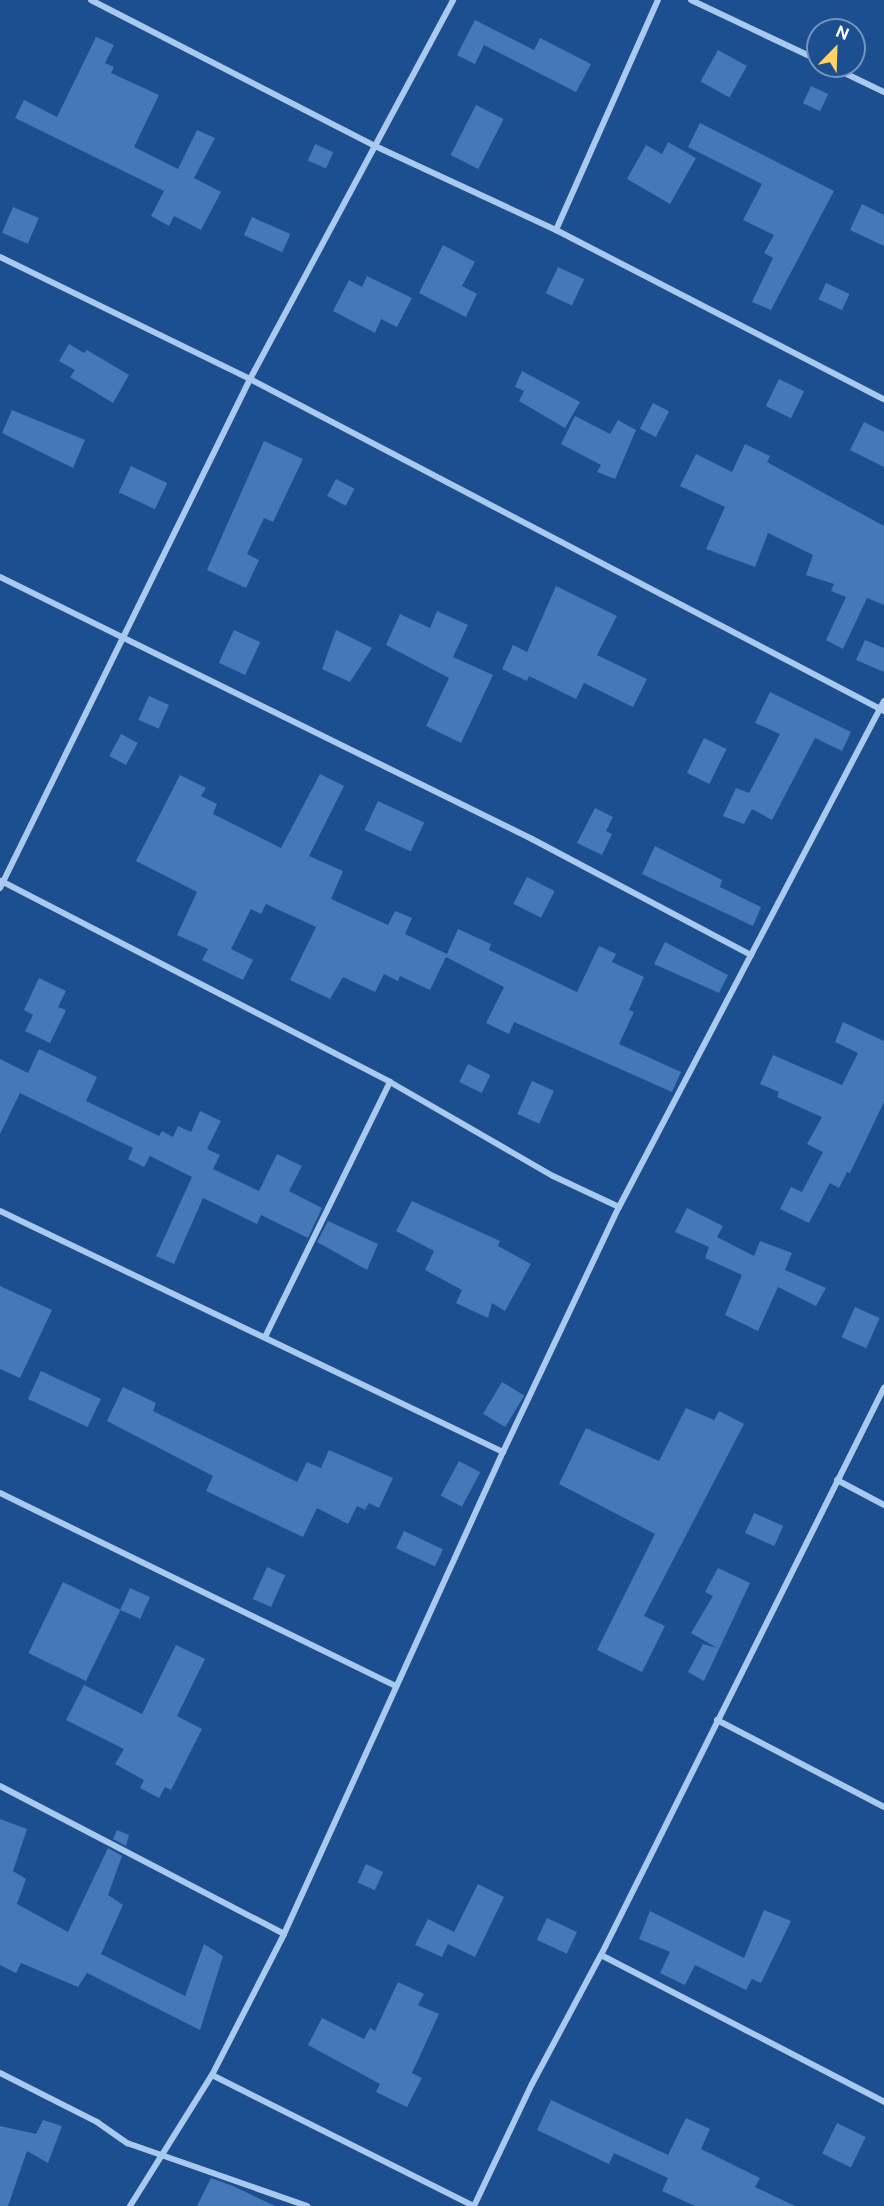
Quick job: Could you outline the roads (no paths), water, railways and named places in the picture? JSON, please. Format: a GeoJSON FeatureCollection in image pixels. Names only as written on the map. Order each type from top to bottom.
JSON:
{"type":"FeatureCollection","features":[{"type":"Feature","properties":{"kind":"street"},"geometry":{"type":"LineString","coordinates":[[91,0],[375,146],[556,230],[884,399]]}},
{"type":"Feature","properties":{"kind":"street"},"geometry":{"type":"LineString","coordinates":[[453,0],[250,379],[1,884],[390,1082],[554,1176],[619,1207]]}},
{"type":"Feature","properties":{"kind":"street"},"geometry":{"type":"LineString","coordinates":[[556,230],[658,0]]}},
{"type":"Feature","properties":{"kind":"street"},"geometry":{"type":"LineString","coordinates":[[691,0],[806,54]]}},
{"type":"Feature","properties":{"kind":"street"},"geometry":{"type":"LineString","coordinates":[[855,78],[884,92]]}},
{"type":"Feature","properties":{"kind":"street"},"geometry":{"type":"LineString","coordinates":[[0,257],[250,379],[882,710]]}},
{"type":"Feature","properties":{"kind":"street"},"geometry":{"type":"LineString","coordinates":[[0,577],[532,839],[751,955]]}},
{"type":"Feature","properties":{"kind":"street"},"geometry":{"type":"LineString","coordinates":[[130,2206],[212,2075],[284,1934],[395,1686],[619,1207],[882,710],[884,701]]}},
{"type":"Feature","properties":{"kind":"street"},"geometry":{"type":"LineString","coordinates":[[266,1335],[390,1082]]}},
{"type":"Feature","properties":{"kind":"street"},"geometry":{"type":"LineString","coordinates":[[0,1212],[266,1335],[503,1452]]}},
{"type":"Feature","properties":{"kind":"street"},"geometry":{"type":"LineString","coordinates":[[212,2075],[474,2206],[532,2084],[601,1955],[884,1388]]}},
{"type":"Feature","properties":{"kind":"street"},"geometry":{"type":"LineString","coordinates":[[837,1480],[884,1505]]}},
{"type":"Feature","properties":{"kind":"street"},"geometry":{"type":"LineString","coordinates":[[0,1493],[395,1686]]}},
{"type":"Feature","properties":{"kind":"street"},"geometry":{"type":"LineString","coordinates":[[717,1720],[884,1807]]}},
{"type":"Feature","properties":{"kind":"street"},"geometry":{"type":"LineString","coordinates":[[0,1786],[284,1934]]}},
{"type":"Feature","properties":{"kind":"street"},"geometry":{"type":"LineString","coordinates":[[601,1955],[884,2102]]}},
{"type":"Feature","properties":{"kind":"street"},"geometry":{"type":"LineString","coordinates":[[0,2073],[97,2122],[126,2143],[307,2206]]}}]}
